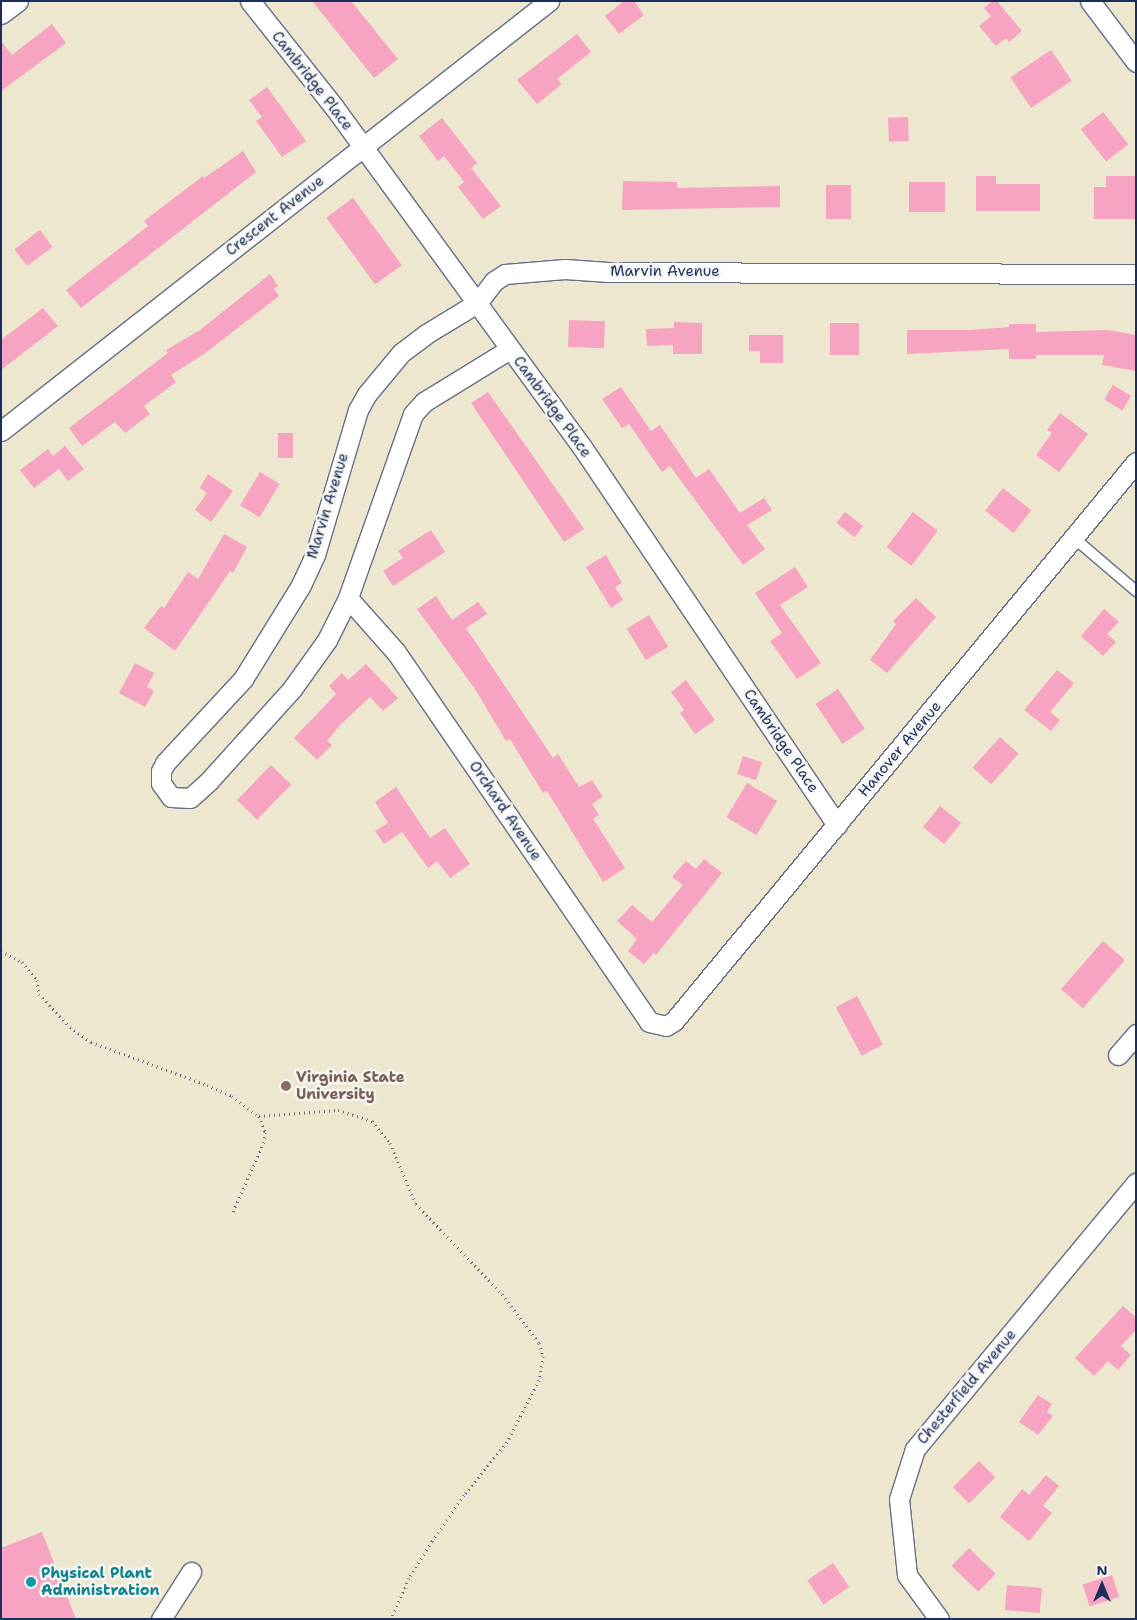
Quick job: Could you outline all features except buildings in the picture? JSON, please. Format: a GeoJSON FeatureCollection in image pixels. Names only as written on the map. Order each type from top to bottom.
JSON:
{"type":"FeatureCollection","features":[{"type":"Feature","properties":{"kind":"street"},"geometry":{"type":"LineString","coordinates":[[1,14],[18,1]]}},
{"type":"Feature","properties":{"kind":"street","name":"Cambridge Place"},"geometry":{"type":"LineString","coordinates":[[250,1],[363,148],[582,447],[837,825]]}},
{"type":"Feature","properties":{"kind":"street","name":"Crescent Avenue"},"geometry":{"type":"LineString","coordinates":[[1,431],[549,1]]}},
{"type":"Feature","properties":{"kind":"street"},"geometry":{"type":"LineString","coordinates":[[1090,1],[1136,62]]}},
{"type":"Feature","properties":{"kind":"street","name":"Marvin Avenue"},"geometry":{"type":"LineString","coordinates":[[510,349],[424,402],[413,414],[348,598],[327,640],[303,676],[209,781],[190,798],[181,799],[166,792],[161,772],[165,763],[243,679],[301,585],[315,555],[358,410],[366,394],[401,353],[426,334],[477,303],[494,281],[505,274],[522,270],[1136,274]]}},
{"type":"Feature","properties":{"kind":"street","name":"Hanover Avenue"},"geometry":{"type":"LineString","coordinates":[[657,1026],[674,1021],[1136,462]]}},
{"type":"Feature","properties":{"kind":"street","name":"Orchard Avenue"},"geometry":{"type":"LineString","coordinates":[[348,598],[396,652],[649,1022],[657,1026]]}},
{"type":"Feature","properties":{"kind":"street"},"geometry":{"type":"LineString","coordinates":[[1118,1055],[1136,1034]]}},
{"type":"Feature","properties":{"kind":"street","name":"Chesterfield Avenue"},"geometry":{"type":"LineString","coordinates":[[939,1619],[907,1575],[899,1500],[915,1449],[1136,1183]]}},
{"type":"Feature","properties":{"kind":"street"},"geometry":{"type":"LineString","coordinates":[[162,1619],[191,1572]]}},
{"type":"Feature","properties":{"kind":"lane"},"geometry":{"type":"LineString","coordinates":[[1074,538],[1136,591]]}},
{"type":"Feature","properties":{"kind":"path"},"geometry":{"type":"LineString","coordinates":[[1,951],[22,962],[37,980],[39,994],[70,1027],[90,1042],[207,1085],[232,1096],[259,1116],[265,1132],[264,1142],[232,1214]]}},
{"type":"Feature","properties":{"kind":"path"},"geometry":{"type":"LineString","coordinates":[[259,1116],[338,1110],[372,1121],[390,1143],[416,1204],[502,1294],[538,1343],[543,1356],[540,1380],[507,1442],[464,1495],[432,1541],[409,1578],[391,1619]]}},
{"type":"Feature","properties":{"kind":"place","name":"Virginia State University"},"geometry":{"type":"Point","coordinates":[286,1086]}},
{"type":"Feature","properties":{"kind":"place","name":"Physical Plant Administration"},"geometry":{"type":"Point","coordinates":[31,1582]}}]}
